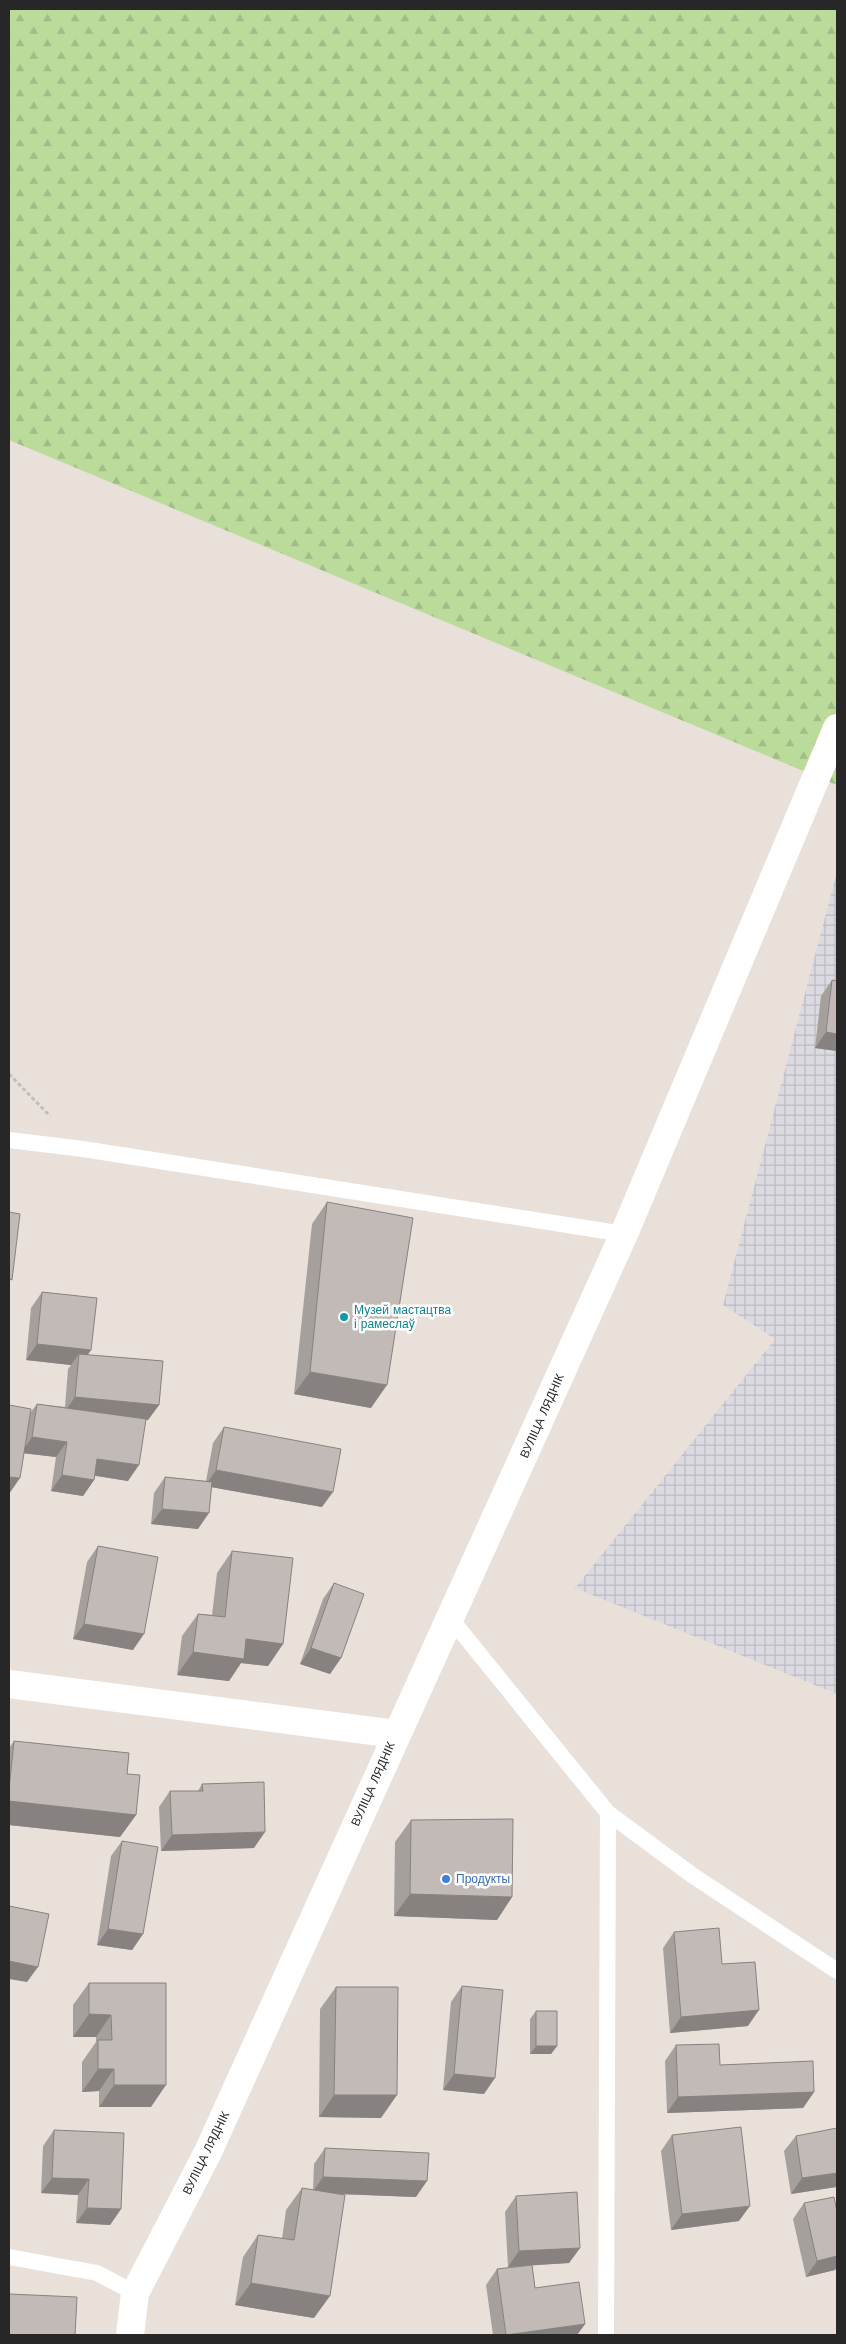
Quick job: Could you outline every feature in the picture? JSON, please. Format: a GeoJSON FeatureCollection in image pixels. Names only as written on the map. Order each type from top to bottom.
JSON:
{"type":"FeatureCollection","features":[{"type":"Feature","properties":{"kind":"street","name":"ВУЛІЦА ЛЯДНІК"},"geometry":{"type":"LineString","coordinates":[[130,2335],[134,2294],[208,2152],[624,1234],[837,728]]}},
{"type":"Feature","properties":{"kind":"street"},"geometry":{"type":"LineString","coordinates":[[9,1684],[396,1734]]}},
{"type":"Feature","properties":{"kind":"lane"},"geometry":{"type":"LineString","coordinates":[[9,1140],[83,1149],[624,1234]]}},
{"type":"Feature","properties":{"kind":"lane"},"geometry":{"type":"LineString","coordinates":[[451,1619],[608,1813],[692,1876],[837,1971]]}},
{"type":"Feature","properties":{"kind":"lane"},"geometry":{"type":"LineString","coordinates":[[606,2335],[608,1813]]}},
{"type":"Feature","properties":{"kind":"lane"},"geometry":{"type":"LineString","coordinates":[[9,2257],[97,2273],[134,2294]]}},
{"type":"Feature","properties":{"kind":"path"},"geometry":{"type":"LineString","coordinates":[[9,1074],[83,1149]]}},
{"type":"Feature","properties":{"kind":"shaded area"},"geometry":{"type":"Polygon","coordinates":[[[837,872],[837,1694],[575,1588],[775,1339],[723,1305],[837,872]]]}},
{"type":"Feature","properties":{"kind":"green space"},"geometry":{"type":"Polygon","coordinates":[[[9,9],[837,9],[837,785],[9,440],[9,9]]]}},
{"type":"Feature","properties":{"kind":"building"},"geometry":{"type":"Polygon","coordinates":[[[832,980],[837,981],[837,1034],[826,1032],[832,980]]]}},
{"type":"Feature","properties":{"kind":"building","name":"Музей мастацтва і рамеслаў"},"geometry":{"type":"Polygon","coordinates":[[[327,1202],[413,1218],[387,1385],[310,1372],[327,1202]]]}},
{"type":"Feature","properties":{"kind":"building"},"geometry":{"type":"Polygon","coordinates":[[[9,1212],[20,1214],[12,1280],[9,1279],[9,1212]]]}},
{"type":"Feature","properties":{"kind":"building"},"geometry":{"type":"Polygon","coordinates":[[[42,1292],[97,1298],[91,1350],[37,1344],[42,1292]]]}},
{"type":"Feature","properties":{"kind":"building"},"geometry":{"type":"Polygon","coordinates":[[[79,1354],[163,1361],[159,1405],[75,1397],[79,1354]]]}},
{"type":"Feature","properties":{"kind":"building"},"geometry":{"type":"Polygon","coordinates":[[[37,1404],[146,1419],[139,1465],[97,1459],[94,1480],[62,1475],[67,1442],[32,1437],[37,1404]]]}},
{"type":"Feature","properties":{"kind":"building"},"geometry":{"type":"Polygon","coordinates":[[[9,1405],[31,1409],[20,1478],[9,1477],[9,1405]]]}},
{"type":"Feature","properties":{"kind":"building"},"geometry":{"type":"Polygon","coordinates":[[[224,1427],[341,1449],[333,1492],[216,1470],[224,1427]]]}},
{"type":"Feature","properties":{"kind":"building"},"geometry":{"type":"Polygon","coordinates":[[[165,1477],[212,1482],[209,1513],[162,1509],[165,1477]]]}},
{"type":"Feature","properties":{"kind":"building"},"geometry":{"type":"Polygon","coordinates":[[[98,1546],[158,1557],[144,1634],[84,1624],[98,1546]]]}},
{"type":"Feature","properties":{"kind":"building"},"geometry":{"type":"Polygon","coordinates":[[[232,1551],[293,1558],[283,1644],[246,1639],[244,1659],[193,1652],[198,1614],[225,1617],[232,1551]]]}},
{"type":"Feature","properties":{"kind":"building"},"geometry":{"type":"Polygon","coordinates":[[[334,1583],[364,1594],[341,1658],[311,1648],[334,1583]]]}},
{"type":"Feature","properties":{"kind":"building"},"geometry":{"type":"Polygon","coordinates":[[[14,1741],[129,1753],[127,1774],[140,1775],[136,1815],[9,1801],[14,1741]]]}},
{"type":"Feature","properties":{"kind":"building"},"geometry":{"type":"Polygon","coordinates":[[[264,1782],[265,1832],[172,1835],[170,1791],[203,1791],[202,1784],[264,1782]]]}},
{"type":"Feature","properties":{"kind":"building"},"geometry":{"type":"Polygon","coordinates":[[[513,1819],[512,1897],[410,1894],[411,1820],[513,1819]]]}},
{"type":"Feature","properties":{"kind":"building"},"geometry":{"type":"Polygon","coordinates":[[[122,1841],[158,1847],[143,1934],[108,1929],[122,1841]]]}},
{"type":"Feature","properties":{"kind":"building"},"geometry":{"type":"Polygon","coordinates":[[[9,1906],[49,1914],[38,1967],[9,1961],[9,1906]]]}},
{"type":"Feature","properties":{"kind":"building"},"geometry":{"type":"Polygon","coordinates":[[[719,1928],[722,1964],[755,1962],[759,2010],[681,2017],[674,1932],[719,1928]]]}},
{"type":"Feature","properties":{"kind":"building"},"geometry":{"type":"Polygon","coordinates":[[[89,1983],[166,1983],[166,2085],[114,2085],[114,2069],[98,2069],[98,2040],[112,2040],[111,2015],[89,2014],[89,1983]]]}},
{"type":"Feature","properties":{"kind":"building"},"geometry":{"type":"Polygon","coordinates":[[[462,1986],[503,1990],[495,2078],[454,2074],[462,1986]]]}},
{"type":"Feature","properties":{"kind":"building"},"geometry":{"type":"Polygon","coordinates":[[[336,1987],[398,1987],[397,2095],[334,2095],[336,1987]]]}},
{"type":"Feature","properties":{"kind":"building"},"geometry":{"type":"Polygon","coordinates":[[[536,2011],[557,2011],[557,2046],[536,2046],[536,2011]]]}},
{"type":"Feature","properties":{"kind":"building"},"geometry":{"type":"Polygon","coordinates":[[[719,2044],[720,2065],[813,2061],[814,2092],[678,2097],[676,2045],[719,2044]]]}},
{"type":"Feature","properties":{"kind":"building"},"geometry":{"type":"Polygon","coordinates":[[[741,2127],[750,2206],[682,2214],[672,2135],[741,2127]]]}},
{"type":"Feature","properties":{"kind":"building"},"geometry":{"type":"Polygon","coordinates":[[[837,2128],[837,2173],[802,2178],[796,2136],[837,2128]]]}},
{"type":"Feature","properties":{"kind":"building"},"geometry":{"type":"Polygon","coordinates":[[[54,2130],[124,2133],[121,2209],[87,2208],[89,2179],[52,2178],[54,2130]]]}},
{"type":"Feature","properties":{"kind":"building"},"geometry":{"type":"Polygon","coordinates":[[[325,2148],[429,2153],[427,2181],[323,2177],[325,2148]]]}},
{"type":"Feature","properties":{"kind":"building"},"geometry":{"type":"Polygon","coordinates":[[[302,2188],[345,2195],[330,2296],[251,2283],[258,2235],[294,2240],[302,2188]]]}},
{"type":"Feature","properties":{"kind":"building"},"geometry":{"type":"Polygon","coordinates":[[[577,2192],[580,2248],[519,2251],[516,2196],[577,2192]]]}},
{"type":"Feature","properties":{"kind":"building"},"geometry":{"type":"Polygon","coordinates":[[[834,2197],[837,2212],[837,2256],[817,2261],[804,2203],[834,2197]]]}},
{"type":"Feature","properties":{"kind":"building"},"geometry":{"type":"Polygon","coordinates":[[[532,2265],[535,2288],[579,2282],[585,2324],[506,2335],[497,2269],[532,2265]]]}},
{"type":"Feature","properties":{"kind":"building"},"geometry":{"type":"Polygon","coordinates":[[[9,2294],[77,2297],[75,2335],[9,2335],[9,2294]]]}},
{"type":"Feature","properties":{"kind":"place","name":"Музей мастацтва і рамеслаў"},"geometry":{"type":"Point","coordinates":[344,1317]}},
{"type":"Feature","properties":{"kind":"place","name":"Продукты"},"geometry":{"type":"Point","coordinates":[446,1879]}}]}
